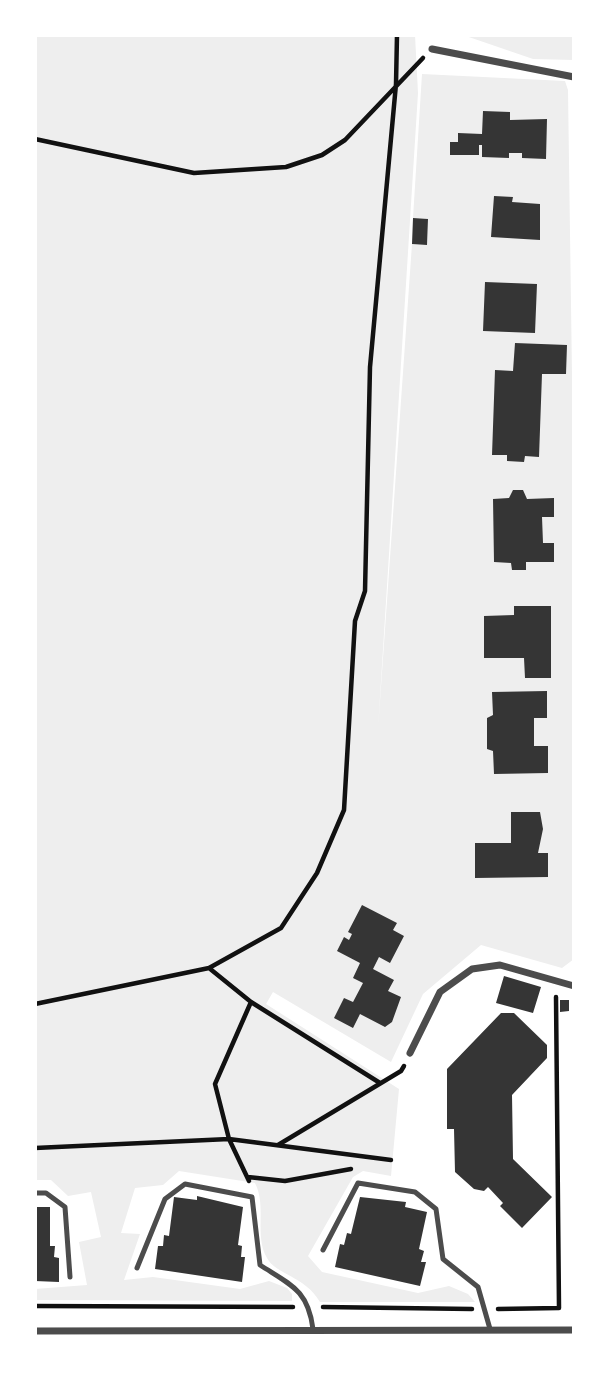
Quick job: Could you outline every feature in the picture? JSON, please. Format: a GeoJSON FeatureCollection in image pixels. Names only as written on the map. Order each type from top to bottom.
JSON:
{"type":"FeatureCollection","features":[{"type":"Feature","properties":{"kind":"street"},"geometry":{"type":"LineString","coordinates":[[432,49],[574,77]]}},
{"type":"Feature","properties":{"kind":"street"},"geometry":{"type":"LineString","coordinates":[[410,1053],[440,992],[472,969],[500,965],[574,986]]}},
{"type":"Feature","properties":{"kind":"street"},"geometry":{"type":"LineString","coordinates":[[414,1328],[414,1338]]}},
{"type":"Feature","properties":{"kind":"street"},"geometry":{"type":"LineString","coordinates":[[37,1333],[414,1328],[574,1330]]}},
{"type":"Feature","properties":{"kind":"lane"},"geometry":{"type":"LineString","coordinates":[[323,1250],[358,1183],[415,1192],[436,1209],[443,1259],[478,1287],[490,1329]]}},
{"type":"Feature","properties":{"kind":"lane"},"geometry":{"type":"LineString","coordinates":[[137,1268],[165,1199],[186,1184],[253,1197],[260,1265],[299,1290],[310,1307],[313,1329]]}},
{"type":"Feature","properties":{"kind":"lane"},"geometry":{"type":"LineString","coordinates":[[35,1193],[46,1193],[65,1207],[70,1277]]}},
{"type":"Feature","properties":{"kind":"path"},"geometry":{"type":"LineString","coordinates":[[35,1004],[209,968],[281,928],[317,873],[344,810],[355,621],[365,591],[370,367],[396,84],[397,35]]}},
{"type":"Feature","properties":{"kind":"path"},"geometry":{"type":"LineString","coordinates":[[35,139],[194,173],[286,167],[322,155],[345,139],[432,49]]}},
{"type":"Feature","properties":{"kind":"path"},"geometry":{"type":"LineString","coordinates":[[209,968],[251,1002],[380,1083]]}},
{"type":"Feature","properties":{"kind":"path"},"geometry":{"type":"LineString","coordinates":[[555,981],[559,1258]]}},
{"type":"Feature","properties":{"kind":"path"},"geometry":{"type":"LineString","coordinates":[[251,1002],[215,1084],[229,1139],[248,1177],[253,1197]]}},
{"type":"Feature","properties":{"kind":"path"},"geometry":{"type":"LineString","coordinates":[[278,1145],[401,1071],[410,1053]]}},
{"type":"Feature","properties":{"kind":"path"},"geometry":{"type":"LineString","coordinates":[[35,1148],[229,1139],[391,1160]]}},
{"type":"Feature","properties":{"kind":"path"},"geometry":{"type":"LineString","coordinates":[[248,1177],[285,1181],[356,1169],[358,1183]]}},
{"type":"Feature","properties":{"kind":"shaded area"},"geometry":{"type":"Polygon","coordinates":[[[35,35],[415,35],[418,93],[378,729],[412,244],[427,245],[428,219],[413,218],[422,74],[565,81],[568,90],[574,518],[574,959],[562,968],[481,945],[423,994],[391,1062],[273,992],[266,1004],[399,1089],[391,1176],[363,1171],[353,1177],[308,1256],[322,1272],[418,1293],[449,1286],[468,1294],[475,1302],[320,1302],[306,1286],[271,1264],[267,1258],[261,1240],[260,1201],[255,1183],[179,1171],[163,1185],[135,1188],[121,1233],[140,1234],[124,1280],[153,1277],[240,1289],[269,1281],[287,1288],[292,1294],[292,1301],[35,1300],[35,1289],[87,1285],[79,1242],[101,1237],[91,1192],[68,1196],[51,1180],[35,1180],[35,35]]]}},
{"type":"Feature","properties":{"kind":"shaded area"},"geometry":{"type":"Polygon","coordinates":[[[463,35],[574,35],[574,60],[533,59],[463,35]]]}},
{"type":"Feature","properties":{"kind":"building"},"geometry":{"type":"Polygon","coordinates":[[[483,111],[510,112],[510,120],[547,119],[546,159],[522,158],[522,153],[509,153],[509,158],[482,157],[482,145],[479,145],[479,155],[450,155],[450,142],[458,142],[458,133],[482,134],[483,111]]]}},
{"type":"Feature","properties":{"kind":"building"},"geometry":{"type":"Polygon","coordinates":[[[494,196],[513,197],[512,202],[540,204],[540,240],[491,237],[494,196]]]}},
{"type":"Feature","properties":{"kind":"building"},"geometry":{"type":"Polygon","coordinates":[[[413,218],[428,219],[427,245],[412,244],[413,218]]]}},
{"type":"Feature","properties":{"kind":"building"},"geometry":{"type":"Polygon","coordinates":[[[485,282],[537,284],[535,333],[483,331],[485,282]]]}},
{"type":"Feature","properties":{"kind":"building"},"geometry":{"type":"Polygon","coordinates":[[[515,343],[567,345],[566,374],[542,374],[539,457],[525,456],[524,462],[507,461],[507,455],[492,455],[495,370],[513,371],[515,343]]]}},
{"type":"Feature","properties":{"kind":"building"},"geometry":{"type":"Polygon","coordinates":[[[513,490],[523,490],[527,499],[554,498],[554,517],[542,517],[543,543],[554,543],[554,562],[526,562],[526,570],[512,570],[511,563],[494,562],[493,499],[509,498],[513,490]]]}},
{"type":"Feature","properties":{"kind":"building"},"geometry":{"type":"Polygon","coordinates":[[[514,606],[551,606],[551,678],[525,678],[524,658],[484,658],[484,616],[514,615],[514,606]]]}},
{"type":"Feature","properties":{"kind":"building"},"geometry":{"type":"Polygon","coordinates":[[[547,691],[547,718],[534,718],[534,746],[548,746],[548,773],[494,774],[493,751],[487,749],[487,718],[493,715],[492,692],[547,691]]]}},
{"type":"Feature","properties":{"kind":"building"},"geometry":{"type":"Polygon","coordinates":[[[511,812],[540,812],[543,829],[538,853],[548,853],[548,877],[475,878],[475,843],[511,843],[511,812]]]}},
{"type":"Feature","properties":{"kind":"building"},"geometry":{"type":"Polygon","coordinates":[[[362,905],[397,923],[393,930],[404,936],[390,963],[379,957],[373,969],[394,980],[388,991],[401,997],[392,1022],[385,1027],[360,1014],[353,1028],[334,1018],[344,998],[353,1002],[363,983],[353,978],[360,963],[337,951],[344,937],[349,940],[352,934],[348,932],[362,905]]]}},
{"type":"Feature","properties":{"kind":"building"},"geometry":{"type":"Polygon","coordinates":[[[504,976],[541,987],[533,1013],[496,1003],[504,976]]]}},
{"type":"Feature","properties":{"kind":"building"},"geometry":{"type":"Polygon","coordinates":[[[560,1000],[569,1000],[569,1011],[560,1012],[560,1000]]]}},
{"type":"Feature","properties":{"kind":"building"},"geometry":{"type":"Polygon","coordinates":[[[501,1013],[514,1013],[547,1045],[547,1058],[512,1095],[513,1159],[552,1197],[522,1228],[500,1206],[503,1203],[488,1187],[484,1191],[474,1189],[455,1172],[454,1129],[447,1129],[447,1069],[501,1013]]]}},
{"type":"Feature","properties":{"kind":"building"},"geometry":{"type":"Polygon","coordinates":[[[197,1196],[243,1207],[238,1245],[242,1246],[241,1257],[245,1257],[242,1282],[155,1269],[158,1246],[163,1246],[164,1235],[169,1236],[174,1197],[197,1200],[197,1196]]]}},
{"type":"Feature","properties":{"kind":"building"},"geometry":{"type":"Polygon","coordinates":[[[360,1197],[406,1202],[405,1207],[427,1212],[419,1249],[424,1251],[421,1262],[426,1262],[420,1286],[335,1267],[340,1244],[344,1245],[347,1233],[351,1234],[360,1197]]]}},
{"type":"Feature","properties":{"kind":"building"},"geometry":{"type":"Polygon","coordinates":[[[35,1207],[50,1207],[50,1246],[55,1246],[54,1257],[59,1258],[59,1282],[35,1281],[35,1207]]]}}]}
